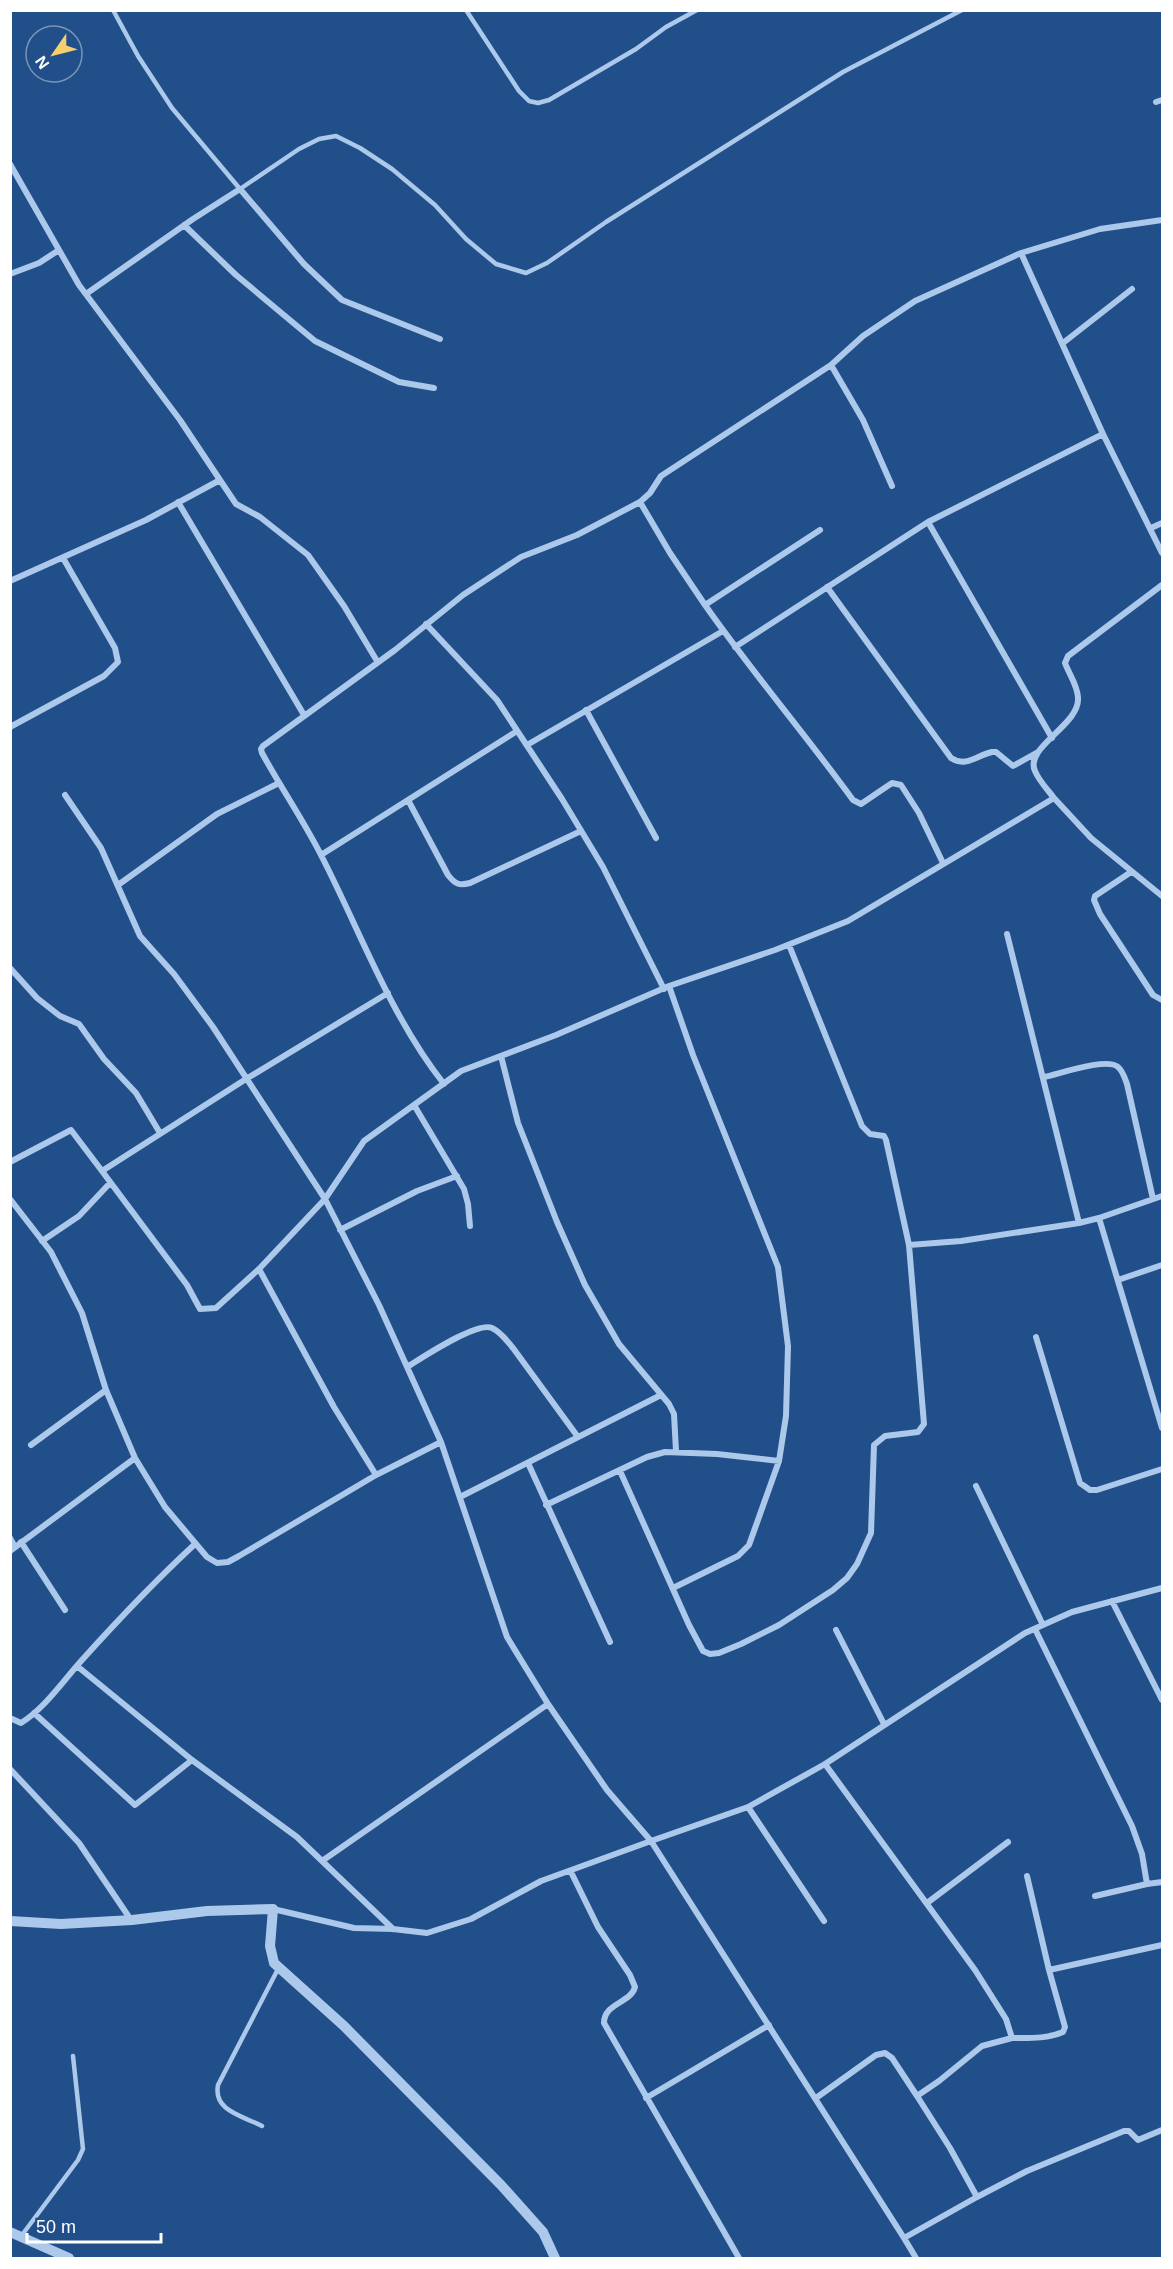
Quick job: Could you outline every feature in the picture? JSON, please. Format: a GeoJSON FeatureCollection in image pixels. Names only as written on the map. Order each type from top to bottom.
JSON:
{"type":"FeatureCollection","features":[{"type":"Feature","properties":{"kind":"street"},"geometry":{"type":"LineString","coordinates":[[10,164],[86,294],[180,420],[236,504],[260,517],[308,555],[344,606],[377,662]]}},
{"type":"Feature","properties":{"kind":"street"},"geometry":{"type":"LineString","coordinates":[[86,294],[184,225],[240,189],[304,264],[342,300],[440,339]]}},
{"type":"Feature","properties":{"kind":"street"},"geometry":{"type":"LineString","coordinates":[[444,1084],[425,1060],[388,993],[321,855],[261,749],[269,740],[377,662],[463,595],[521,557],[577,535],[640,502],[650,493],[661,476],[831,365],[863,336],[915,301],[1021,253],[1100,229],[1162,220]]}},
{"type":"Feature","properties":{"kind":"street"},"geometry":{"type":"LineString","coordinates":[[184,225],[236,275],[315,342],[399,382],[434,388]]}},
{"type":"Feature","properties":{"kind":"street"},"geometry":{"type":"LineString","coordinates":[[10,274],[39,263],[59,250]]}},
{"type":"Feature","properties":{"kind":"street"},"geometry":{"type":"LineString","coordinates":[[1021,253],[1103,434],[1162,553]]}},
{"type":"Feature","properties":{"kind":"street"},"geometry":{"type":"LineString","coordinates":[[1063,343],[1132,289]]}},
{"type":"Feature","properties":{"kind":"street"},"geometry":{"type":"LineString","coordinates":[[831,365],[867,429],[892,486]]}},
{"type":"Feature","properties":{"kind":"street"},"geometry":{"type":"LineString","coordinates":[[735,647],[928,522],[1103,434]]}},
{"type":"Feature","properties":{"kind":"street"},"geometry":{"type":"LineString","coordinates":[[10,581],[63,558],[220,480]]}},
{"type":"Feature","properties":{"kind":"street"},"geometry":{"type":"LineString","coordinates":[[178,502],[304,715]]}},
{"type":"Feature","properties":{"kind":"street"},"geometry":{"type":"LineString","coordinates":[[640,502],[705,606],[853,800],[861,804],[892,783],[901,785],[919,813],[943,863]]}},
{"type":"Feature","properties":{"kind":"street"},"geometry":{"type":"LineString","coordinates":[[928,522],[1052,738]]}},
{"type":"Feature","properties":{"kind":"street"},"geometry":{"type":"LineString","coordinates":[[1151,528],[1162,523]]}},
{"type":"Feature","properties":{"kind":"street"},"geometry":{"type":"LineString","coordinates":[[705,606],[820,530]]}},
{"type":"Feature","properties":{"kind":"street"},"geometry":{"type":"LineString","coordinates":[[10,726],[104,675],[118,662],[115,648],[63,558]]}},
{"type":"Feature","properties":{"kind":"street"},"geometry":{"type":"LineString","coordinates":[[827,587],[951,758],[956,762],[967,762],[996,752],[1013,766],[1038,752],[1068,722],[1076,710],[1079,699],[1065,663],[1068,656],[1162,585]]}},
{"type":"Feature","properties":{"kind":"street"},"geometry":{"type":"LineString","coordinates":[[426,624],[497,700],[603,867],[666,988],[778,1267],[788,1346],[786,1416],[779,1461],[749,1545],[738,1556],[673,1588]]}},
{"type":"Feature","properties":{"kind":"street"},"geometry":{"type":"LineString","coordinates":[[527,745],[723,631]]}},
{"type":"Feature","properties":{"kind":"street"},"geometry":{"type":"LineString","coordinates":[[586,710],[656,838]]}},
{"type":"Feature","properties":{"kind":"street"},"geometry":{"type":"LineString","coordinates":[[321,855],[517,731]]}},
{"type":"Feature","properties":{"kind":"street"},"geometry":{"type":"LineString","coordinates":[[1038,752],[1034,763],[1035,771],[1054,798],[1091,838],[1162,896]]}},
{"type":"Feature","properties":{"kind":"street"},"geometry":{"type":"LineString","coordinates":[[118,885],[217,814],[279,783]]}},
{"type":"Feature","properties":{"kind":"street"},"geometry":{"type":"LineString","coordinates":[[65,795],[101,848],[140,936],[174,974],[207,1018],[325,1199],[379,1305],[441,1442],[507,1637],[548,1704],[607,1790],[651,1841],[916,2259]]}},
{"type":"Feature","properties":{"kind":"street"},"geometry":{"type":"LineString","coordinates":[[10,1162],[71,1130],[187,1285],[200,1309],[216,1308],[259,1269],[325,1199],[364,1141],[461,1071],[666,988],[789,945],[848,921],[1054,798]]}},
{"type":"Feature","properties":{"kind":"street"},"geometry":{"type":"LineString","coordinates":[[408,800],[447,875],[454,883],[461,885],[470,883],[581,831]]}},
{"type":"Feature","properties":{"kind":"street"},"geometry":{"type":"LineString","coordinates":[[1131,872],[1095,896],[1094,900],[1100,914],[1153,995],[1162,1000]]}},
{"type":"Feature","properties":{"kind":"street"},"geometry":{"type":"LineString","coordinates":[[1007,934],[1079,1223]]}},
{"type":"Feature","properties":{"kind":"street"},"geometry":{"type":"LineString","coordinates":[[620,1471],[703,1650],[710,1654],[719,1653],[779,1625],[833,1590],[847,1578],[857,1564],[871,1533],[874,1445],[885,1436],[918,1432],[924,1424],[909,1245],[886,1140],[884,1136],[870,1134],[862,1126],[789,945]]}},
{"type":"Feature","properties":{"kind":"street"},"geometry":{"type":"LineString","coordinates":[[10,968],[44,1004],[60,1016],[80,1024],[104,1059],[136,1093],[160,1133]]}},
{"type":"Feature","properties":{"kind":"street"},"geometry":{"type":"LineString","coordinates":[[102,1171],[246,1079],[388,993]]}},
{"type":"Feature","properties":{"kind":"street"},"geometry":{"type":"LineString","coordinates":[[501,1056],[518,1123],[557,1222],[585,1285],[619,1344],[674,1414],[676,1451]]}},
{"type":"Feature","properties":{"kind":"street"},"geometry":{"type":"LineString","coordinates":[[1044,1077],[1100,1064],[1112,1064],[1119,1067],[1127,1084],[1153,1199]]}},
{"type":"Feature","properties":{"kind":"street"},"geometry":{"type":"LineString","coordinates":[[414,1105],[457,1176],[468,1204],[470,1226]]}},
{"type":"Feature","properties":{"kind":"street"},"geometry":{"type":"LineString","coordinates":[[340,1230],[417,1191],[457,1176]]}},
{"type":"Feature","properties":{"kind":"street"},"geometry":{"type":"LineString","coordinates":[[42,1240],[79,1216],[110,1183]]}},
{"type":"Feature","properties":{"kind":"street"},"geometry":{"type":"LineString","coordinates":[[909,1245],[961,1241],[1079,1223],[1162,1196]]}},
{"type":"Feature","properties":{"kind":"street"},"geometry":{"type":"LineString","coordinates":[[10,1199],[51,1252],[82,1313],[106,1390],[135,1458],[165,1507],[207,1557],[217,1563],[228,1562],[376,1476],[441,1442]]}},
{"type":"Feature","properties":{"kind":"street"},"geometry":{"type":"LineString","coordinates":[[1099,1218],[1162,1428]]}},
{"type":"Feature","properties":{"kind":"street"},"geometry":{"type":"LineString","coordinates":[[1118,1280],[1162,1265]]}},
{"type":"Feature","properties":{"kind":"street"},"geometry":{"type":"LineString","coordinates":[[259,1269],[334,1407],[376,1476]]}},
{"type":"Feature","properties":{"kind":"street"},"geometry":{"type":"LineString","coordinates":[[407,1367],[460,1337],[480,1328],[490,1327],[501,1334],[513,1348],[578,1437]]}},
{"type":"Feature","properties":{"kind":"street"},"geometry":{"type":"LineString","coordinates":[[1036,1337],[1080,1483],[1085,1488],[1097,1490],[1162,1469]]}},
{"type":"Feature","properties":{"kind":"street"},"geometry":{"type":"LineString","coordinates":[[31,1445],[106,1390]]}},
{"type":"Feature","properties":{"kind":"street"},"geometry":{"type":"LineString","coordinates":[[460,1497],[661,1395]]}},
{"type":"Feature","properties":{"kind":"street"},"geometry":{"type":"LineString","coordinates":[[546,1505],[647,1457],[676,1451],[779,1461]]}},
{"type":"Feature","properties":{"kind":"street"},"geometry":{"type":"LineString","coordinates":[[16,1547],[135,1458]]}},
{"type":"Feature","properties":{"kind":"street"},"geometry":{"type":"LineString","coordinates":[[528,1463],[610,1642]]}},
{"type":"Feature","properties":{"kind":"street"},"geometry":{"type":"LineString","coordinates":[[976,1486],[1043,1625]]}},
{"type":"Feature","properties":{"kind":"street"},"geometry":{"type":"LineString","coordinates":[[10,1538],[65,1610]]}},
{"type":"Feature","properties":{"kind":"street"},"geometry":{"type":"LineString","coordinates":[[10,1718],[21,1723],[34,1713],[166,1571],[195,1544]]}},
{"type":"Feature","properties":{"kind":"street"},"geometry":{"type":"LineString","coordinates":[[10,1921],[61,1924],[132,1920],[207,1911],[273,1909],[354,1928],[393,1929],[427,1934],[471,1919],[541,1881],[748,1807],[825,1764],[1025,1633],[1072,1612],[1162,1588]]}},
{"type":"Feature","properties":{"kind":"street"},"geometry":{"type":"LineString","coordinates":[[1112,1601],[1162,1700]]}},
{"type":"Feature","properties":{"kind":"street"},"geometry":{"type":"LineString","coordinates":[[1035,1629],[1132,1826],[1142,1854],[1147,1884]]}},
{"type":"Feature","properties":{"kind":"street"},"geometry":{"type":"LineString","coordinates":[[837,1630],[884,1724]]}},
{"type":"Feature","properties":{"kind":"street"},"geometry":{"type":"LineString","coordinates":[[76,1666],[192,1760],[297,1837],[393,1929]]}},
{"type":"Feature","properties":{"kind":"street"},"geometry":{"type":"LineString","coordinates":[[322,1861],[548,1704]]}},
{"type":"Feature","properties":{"kind":"street"},"geometry":{"type":"LineString","coordinates":[[34,1713],[135,1805],[192,1760]]}},
{"type":"Feature","properties":{"kind":"street"},"geometry":{"type":"LineString","coordinates":[[825,1764],[975,1970],[1006,2019],[1012,2038]]}},
{"type":"Feature","properties":{"kind":"street"},"geometry":{"type":"LineString","coordinates":[[10,1769],[79,1843],[132,1920]]}},
{"type":"Feature","properties":{"kind":"street"},"geometry":{"type":"LineString","coordinates":[[748,1807],[824,1921]]}},
{"type":"Feature","properties":{"kind":"street"},"geometry":{"type":"LineString","coordinates":[[927,1903],[1008,1842]]}},
{"type":"Feature","properties":{"kind":"street"},"geometry":{"type":"LineString","coordinates":[[571,1872],[598,1926],[634,1982],[634,1991],[607,2012],[604,2016],[604,2023],[739,2259]]}},
{"type":"Feature","properties":{"kind":"street"},"geometry":{"type":"LineString","coordinates":[[917,2096],[982,2046],[1012,2038],[1036,2038],[1063,2032],[1064,2020],[1049,1970],[1027,1876]]}},
{"type":"Feature","properties":{"kind":"street"},"geometry":{"type":"LineString","coordinates":[[1095,1896],[1162,1882]]}},
{"type":"Feature","properties":{"kind":"street"},"geometry":{"type":"LineString","coordinates":[[273,1909],[270,1946],[274,1963],[344,2026],[501,2185],[543,2232],[555,2259]]}},
{"type":"Feature","properties":{"kind":"street"},"geometry":{"type":"LineString","coordinates":[[1049,1970],[1162,1945]]}},
{"type":"Feature","properties":{"kind":"street"},"geometry":{"type":"LineString","coordinates":[[646,2098],[769,2025]]}},
{"type":"Feature","properties":{"kind":"street"},"geometry":{"type":"LineString","coordinates":[[816,2098],[876,2055],[885,2053],[892,2058],[950,2148],[976,2197]]}},
{"type":"Feature","properties":{"kind":"street"},"geometry":{"type":"LineString","coordinates":[[904,2238],[1027,2171],[1124,2131],[1129,2131],[1138,2140],[1162,2130]]}},
{"type":"Feature","properties":{"kind":"street"},"geometry":{"type":"LineString","coordinates":[[10,2232],[69,2259]]}},
{"type":"Feature","properties":{"kind":"lane"},"geometry":{"type":"LineString","coordinates":[[113,10],[172,108],[240,189],[298,149],[336,136],[360,148],[392,169],[435,205],[466,239],[496,264],[526,273],[547,263],[606,222],[843,72],[962,10]]}},
{"type":"Feature","properties":{"kind":"lane"},"geometry":{"type":"LineString","coordinates":[[466,10],[519,91],[529,101],[538,103],[549,100],[572,87],[697,10]]}},
{"type":"Feature","properties":{"kind":"lane"},"geometry":{"type":"LineString","coordinates":[[262,2126],[223,2106],[216,2094],[218,2085],[279,1967]]}},
{"type":"Feature","properties":{"kind":"lane"},"geometry":{"type":"LineString","coordinates":[[21,2238],[78,2160],[83,2149],[73,2056]]}}]}
